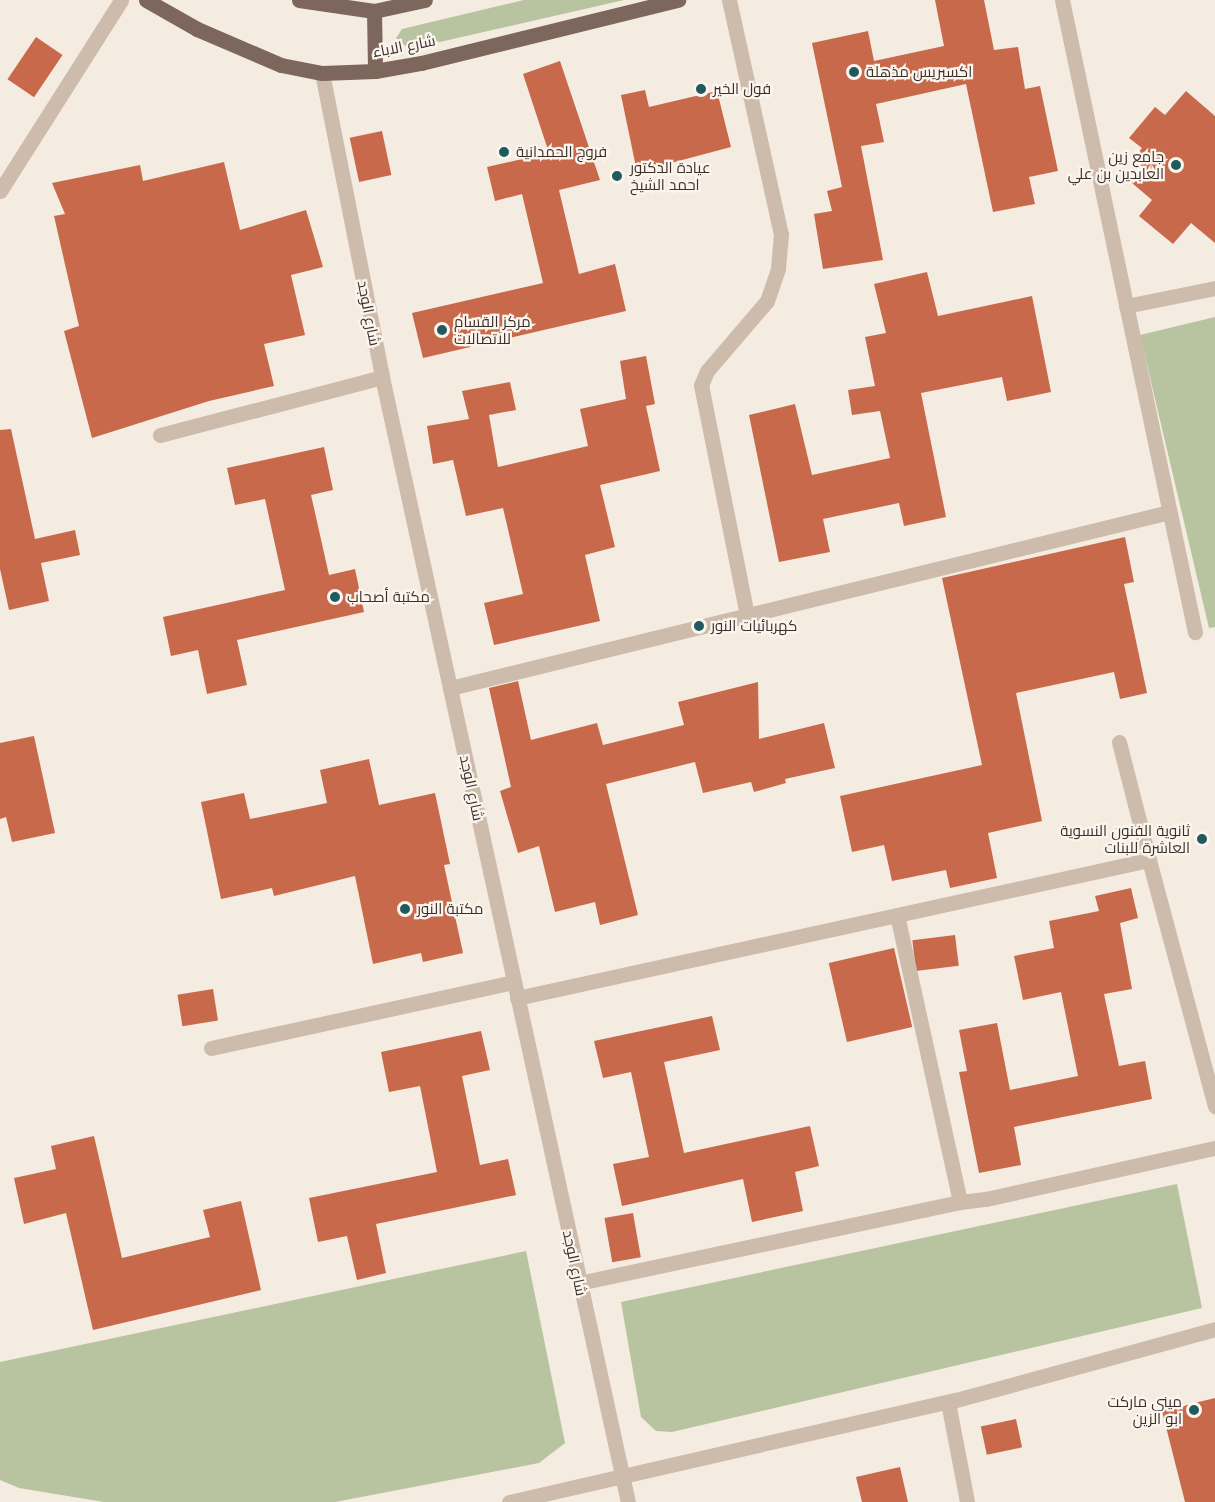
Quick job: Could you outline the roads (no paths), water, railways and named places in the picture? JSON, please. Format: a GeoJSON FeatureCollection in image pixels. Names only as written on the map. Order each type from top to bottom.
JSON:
{"type":"FeatureCollection","features":[{"type":"Feature","properties":{"kind":"main road","name":"شارع الاباء"},"geometry":{"type":"LineString","coordinates":[[146,0],[197,29],[281,65],[322,73],[375,71],[678,0]]}},
{"type":"Feature","properties":{"kind":"main road"},"geometry":{"type":"LineString","coordinates":[[299,0],[374,11],[424,0]]}},
{"type":"Feature","properties":{"kind":"main road"},"geometry":{"type":"LineString","coordinates":[[374,11],[375,71]]}},
{"type":"Feature","properties":{"kind":"street"},"geometry":{"type":"LineString","coordinates":[[0,191],[121,0]]}},
{"type":"Feature","properties":{"kind":"street"},"geometry":{"type":"LineString","coordinates":[[729,0],[781,234],[778,269],[767,301],[706,371],[701,386],[747,615]]}},
{"type":"Feature","properties":{"kind":"street"},"geometry":{"type":"LineString","coordinates":[[1062,0],[1195,632]]}},
{"type":"Feature","properties":{"kind":"street","name":"شارع الوجد"},"geometry":{"type":"LineString","coordinates":[[322,73],[382,377],[628,1502]]}},
{"type":"Feature","properties":{"kind":"street"},"geometry":{"type":"LineString","coordinates":[[1126,306],[1215,288]]}},
{"type":"Feature","properties":{"kind":"street"},"geometry":{"type":"LineString","coordinates":[[160,435],[382,377]]}},
{"type":"Feature","properties":{"kind":"street"},"geometry":{"type":"LineString","coordinates":[[450,688],[1169,512]]}},
{"type":"Feature","properties":{"kind":"street"},"geometry":{"type":"LineString","coordinates":[[1119,742],[1215,1106]]}},
{"type":"Feature","properties":{"kind":"street"},"geometry":{"type":"LineString","coordinates":[[517,998],[1149,860]]}},
{"type":"Feature","properties":{"kind":"street"},"geometry":{"type":"LineString","coordinates":[[897,915],[960,1202]]}},
{"type":"Feature","properties":{"kind":"street"},"geometry":{"type":"LineString","coordinates":[[211,1048],[514,982]]}},
{"type":"Feature","properties":{"kind":"street"},"geometry":{"type":"LineString","coordinates":[[579,1283],[960,1202],[986,1199],[1215,1148]]}},
{"type":"Feature","properties":{"kind":"street"},"geometry":{"type":"LineString","coordinates":[[509,1502],[948,1402],[1215,1329]]}},
{"type":"Feature","properties":{"kind":"street"},"geometry":{"type":"LineString","coordinates":[[948,1402],[967,1502]]}},
{"type":"Feature","properties":{"kind":"place","name":"اكسبريس مذهلة"},"geometry":{"type":"Point","coordinates":[854,72]}},
{"type":"Feature","properties":{"kind":"place","name":"فول الخير"},"geometry":{"type":"Point","coordinates":[701,89]}},
{"type":"Feature","properties":{"kind":"place","name":"فروج الحمدانية"},"geometry":{"type":"Point","coordinates":[504,152]}},
{"type":"Feature","properties":{"kind":"place","name":"جامع زين العابدين بن علي"},"geometry":{"type":"Point","coordinates":[1176,165]}},
{"type":"Feature","properties":{"kind":"place","name":"عيادة الدكتور احمد الشيخ"},"geometry":{"type":"Point","coordinates":[617,176]}},
{"type":"Feature","properties":{"kind":"place","name":"مركز القسام للاتصالات"},"geometry":{"type":"Point","coordinates":[442,330]}},
{"type":"Feature","properties":{"kind":"place","name":"مكتبة أصحاب"},"geometry":{"type":"Point","coordinates":[335,597]}},
{"type":"Feature","properties":{"kind":"place","name":"كهربائيات النور"},"geometry":{"type":"Point","coordinates":[699,626]}},
{"type":"Feature","properties":{"kind":"place","name":"ثانوية الفنون النسوية العاشرة للبنات"},"geometry":{"type":"Point","coordinates":[1202,839]}},
{"type":"Feature","properties":{"kind":"place","name":"مكتبة النور"},"geometry":{"type":"Point","coordinates":[405,909]}},
{"type":"Feature","properties":{"kind":"place","name":"ميني ماركت ابو الزين"},"geometry":{"type":"Point","coordinates":[1194,1410]}}]}
